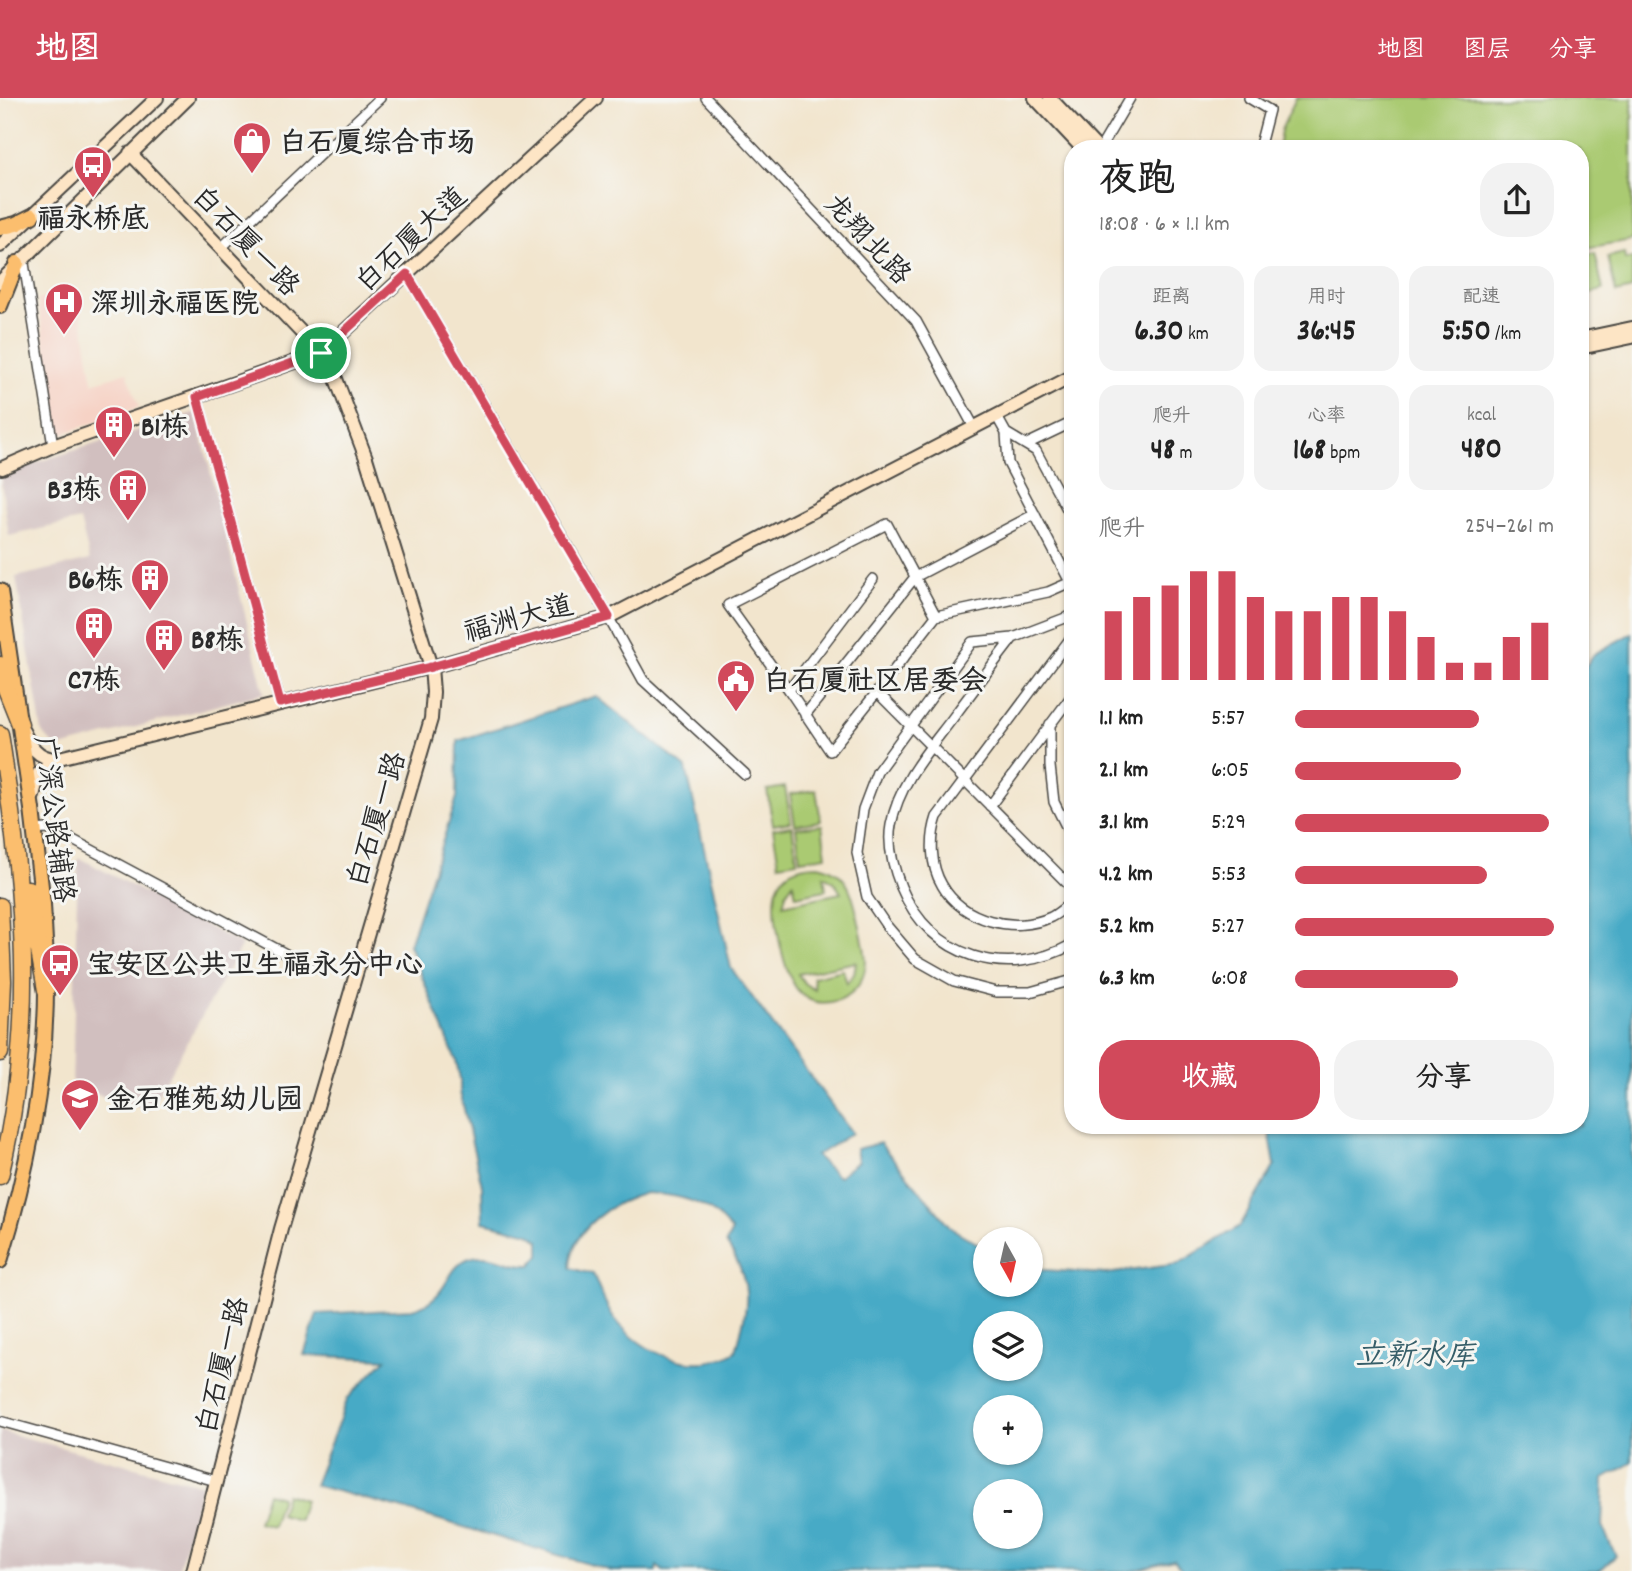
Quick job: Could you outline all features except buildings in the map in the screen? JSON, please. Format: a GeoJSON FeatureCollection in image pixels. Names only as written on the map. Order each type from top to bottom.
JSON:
{"type":"FeatureCollection","features":[{"type":"Feature","properties":{"kind":"highway"},"geometry":{"type":"LineString","coordinates":[[0,665],[20,724]]}},
{"type":"Feature","properties":{"kind":"highway"},"geometry":{"type":"LineString","coordinates":[[0,734],[46,990]]}},
{"type":"Feature","properties":{"kind":"highway"},"geometry":{"type":"LineString","coordinates":[[0,1176],[13,1116],[23,1027],[23,934],[13,817]]}},
{"type":"Feature","properties":{"kind":"highway"},"geometry":{"type":"LineString","coordinates":[[0,906],[3,981],[0,1053]]}},
{"type":"Feature","properties":{"kind":"main road"},"geometry":{"type":"LineString","coordinates":[[0,228],[32,216]]}},
{"type":"Feature","properties":{"kind":"main road"},"geometry":{"type":"LineString","coordinates":[[0,306],[20,260]]}},
{"type":"Feature","properties":{"kind":"main road","name":"广深公路辅路"},"geometry":{"type":"LineString","coordinates":[[0,590],[35,830],[43,904],[46,990],[38,1099],[25,1166],[0,1261]]}},
{"type":"Feature","properties":{"kind":"street"},"geometry":{"type":"LineString","coordinates":[[0,246],[157,98]]}},
{"type":"Feature","properties":{"kind":"street"},"geometry":{"type":"LineString","coordinates":[[0,282],[188,98]]}},
{"type":"Feature","properties":{"kind":"street"},"geometry":{"type":"LineString","coordinates":[[221,248],[380,98]]}},
{"type":"Feature","properties":{"kind":"street","name":"白石厦大道"},"geometry":{"type":"LineString","coordinates":[[2,468],[53,446],[321,353],[596,98]]}},
{"type":"Feature","properties":{"kind":"street","name":"龙翔北路"},"geometry":{"type":"LineString","coordinates":[[706,98],[916,321],[974,427]]}},
{"type":"Feature","properties":{"kind":"street"},"geometry":{"type":"LineString","coordinates":[[1035,98],[1075,140]]}},
{"type":"Feature","properties":{"kind":"street"},"geometry":{"type":"LineString","coordinates":[[1049,98],[1090,140]]}},
{"type":"Feature","properties":{"kind":"street"},"geometry":{"type":"LineString","coordinates":[[1104,140],[1130,98]]}},
{"type":"Feature","properties":{"kind":"street"},"geometry":{"type":"LineString","coordinates":[[1249,98],[1269,110],[1261,140]]}},
{"type":"Feature","properties":{"kind":"street","name":"白石厦一路"},"geometry":{"type":"LineString","coordinates":[[130,152],[321,353],[333,371],[366,458],[431,667],[433,692],[431,719],[281,1229],[193,1571]]}},
{"type":"Feature","properties":{"kind":"street"},"geometry":{"type":"LineString","coordinates":[[20,260],[53,446]]}},
{"type":"Feature","properties":{"kind":"street"},"geometry":{"type":"LineString","coordinates":[[407,274],[609,617],[643,680],[745,774]]}},
{"type":"Feature","properties":{"kind":"street"},"geometry":{"type":"LineString","coordinates":[[1589,337],[1632,328]]}},
{"type":"Feature","properties":{"kind":"street"},"geometry":{"type":"LineString","coordinates":[[1589,346],[1632,337]]}},
{"type":"Feature","properties":{"kind":"street","name":"福洲大道"},"geometry":{"type":"LineString","coordinates":[[55,759],[431,667],[609,617],[1064,381]]}},
{"type":"Feature","properties":{"kind":"street"},"geometry":{"type":"LineString","coordinates":[[197,397],[280,703]]}},
{"type":"Feature","properties":{"kind":"street"},"geometry":{"type":"LineString","coordinates":[[996,415],[1006,433],[1008,463],[1064,567]]}},
{"type":"Feature","properties":{"kind":"street"},"geometry":{"type":"LineString","coordinates":[[1027,444],[1064,426]]}},
{"type":"Feature","properties":{"kind":"street"},"geometry":{"type":"LineString","coordinates":[[1006,433],[1036,451],[1064,504]]}},
{"type":"Feature","properties":{"kind":"street"},"geometry":{"type":"LineString","coordinates":[[806,715],[915,577],[1035,514]]}},
{"type":"Feature","properties":{"kind":"street"},"geometry":{"type":"LineString","coordinates":[[936,616],[887,524],[727,605],[830,751],[936,616],[1048,592],[1064,585]]}},
{"type":"Feature","properties":{"kind":"street"},"geometry":{"type":"LineString","coordinates":[[789,690],[873,579]]}},
{"type":"Feature","properties":{"kind":"street"},"geometry":{"type":"LineString","coordinates":[[1064,618],[1013,638],[972,642],[877,772],[863,809],[857,853],[867,897],[886,925],[915,959],[954,981],[996,992],[1030,992],[1064,983]]}},
{"type":"Feature","properties":{"kind":"street"},"geometry":{"type":"LineString","coordinates":[[1013,638],[902,787],[891,826],[892,864],[909,907],[935,936],[965,955],[1010,963],[1053,955],[1064,949]]}},
{"type":"Feature","properties":{"kind":"street"},"geometry":{"type":"LineString","coordinates":[[1064,647],[937,817],[932,834],[934,861],[942,885],[960,905],[984,920],[1018,925],[1051,917],[1064,908]]}},
{"type":"Feature","properties":{"kind":"street"},"geometry":{"type":"LineString","coordinates":[[877,692],[1064,879]]}},
{"type":"Feature","properties":{"kind":"street"},"geometry":{"type":"LineString","coordinates":[[990,806],[1064,705]]}},
{"type":"Feature","properties":{"kind":"street"},"geometry":{"type":"LineString","coordinates":[[1050,722],[1050,766],[1054,802],[1064,822]]}},
{"type":"Feature","properties":{"kind":"street"},"geometry":{"type":"LineString","coordinates":[[20,724],[30,745],[37,752],[48,759],[55,759]]}},
{"type":"Feature","properties":{"kind":"street"},"geometry":{"type":"LineString","coordinates":[[32,809],[36,780],[44,766],[55,759]]}},
{"type":"Feature","properties":{"kind":"street"},"geometry":{"type":"LineString","coordinates":[[35,830],[60,832],[312,968]]}},
{"type":"Feature","properties":{"kind":"street"},"geometry":{"type":"LineString","coordinates":[[0,1421],[216,1481]]}},
{"type":"Feature","properties":{"kind":"shaded area","name":"深圳永福医院"},"geometry":{"type":"Polygon","coordinates":[[[78,294],[93,383],[127,372],[139,407],[59,435],[38,300],[78,294]]]}},
{"type":"Feature","properties":{"kind":"shaded area"},"geometry":{"type":"Polygon","coordinates":[[[196,412],[264,693],[57,748],[42,732],[16,577],[90,560],[80,520],[9,536],[0,474],[196,412]]]}},
{"type":"Feature","properties":{"kind":"shaded area"},"geometry":{"type":"Polygon","coordinates":[[[78,857],[242,945],[149,1110],[72,1087],[78,857]]]}},
{"type":"Feature","properties":{"kind":"shaded area"},"geometry":{"type":"Polygon","coordinates":[[[0,1431],[202,1485],[178,1571],[0,1571],[0,1431]]]}},
{"type":"Feature","properties":{"kind":"green space"},"geometry":{"type":"Polygon","coordinates":[[[1296,98],[1632,98],[1632,240],[1589,247],[1589,140],[1279,140],[1281,130],[1296,98]]]}},
{"type":"Feature","properties":{"kind":"green space"},"geometry":{"type":"Polygon","coordinates":[[[1595,253],[1603,290],[1589,293],[1589,255],[1595,253]]]}},
{"type":"Feature","properties":{"kind":"green space"},"geometry":{"type":"Polygon","coordinates":[[[1624,253],[1625,260],[1632,258],[1632,289],[1616,293],[1608,257],[1624,253]]]}},
{"type":"Feature","properties":{"kind":"green space"},"geometry":{"type":"Polygon","coordinates":[[[785,787],[791,822],[773,825],[767,790],[785,787]]]}},
{"type":"Feature","properties":{"kind":"green space"},"geometry":{"type":"Polygon","coordinates":[[[816,790],[821,821],[795,825],[790,794],[816,790]]]}},
{"type":"Feature","properties":{"kind":"green space"},"geometry":{"type":"Polygon","coordinates":[[[822,825],[826,856],[800,860],[796,828],[822,825]]]}},
{"type":"Feature","properties":{"kind":"green space"},"geometry":{"type":"Polygon","coordinates":[[[792,826],[797,861],[779,864],[773,829],[792,826]]]}},
{"type":"Feature","properties":{"kind":"green space"},"geometry":{"type":"Polygon","coordinates":[[[818,865],[837,873],[843,879],[852,894],[864,947],[866,961],[859,984],[847,996],[826,1003],[803,996],[796,987],[785,964],[779,939],[775,912],[777,888],[790,872],[818,865]],[[824,876],[826,890],[796,896],[793,883],[786,893],[783,905],[841,893],[834,882],[824,876]],[[856,962],[798,974],[805,984],[815,990],[813,977],[843,970],[847,983],[854,974],[856,962]]]}},
{"type":"Feature","properties":{"kind":"green space"},"geometry":{"type":"Polygon","coordinates":[[[267,1493],[281,1497],[272,1526],[258,1522],[267,1493]]]}},
{"type":"Feature","properties":{"kind":"green space"},"geometry":{"type":"Polygon","coordinates":[[[286,1494],[305,1500],[299,1520],[280,1515],[286,1494]]]}},
{"type":"Feature","properties":{"kind":"water","name":"立新水库"},"geometry":{"type":"Polygon","coordinates":[[[1632,633],[1632,1463],[1604,1479],[1602,1526],[1616,1556],[1599,1571],[1183,1571],[1174,1560],[1132,1571],[663,1571],[657,1566],[656,1571],[612,1571],[314,1485],[348,1398],[386,1359],[304,1355],[317,1314],[412,1309],[433,1299],[454,1270],[467,1259],[484,1256],[531,1265],[540,1255],[540,1241],[529,1233],[483,1222],[482,1186],[460,1092],[456,1060],[409,945],[457,797],[458,741],[596,696],[686,768],[731,968],[852,1133],[816,1156],[838,1177],[858,1161],[856,1149],[880,1143],[951,1228],[973,1241],[973,1297],[1043,1297],[1043,1270],[1106,1274],[1178,1264],[1240,1226],[1275,1165],[1270,1134],[1589,1134],[1589,661],[1594,654],[1632,633]],[[646,1193],[607,1210],[585,1229],[577,1241],[570,1268],[593,1274],[615,1319],[640,1342],[671,1358],[687,1362],[720,1359],[736,1351],[746,1308],[745,1283],[726,1243],[732,1231],[704,1207],[671,1196],[646,1193]]]}},
{"type":"Feature","properties":{"kind":"place","name":"白石厦综合市场"},"geometry":{"type":"Point","coordinates":[252,175]}},
{"type":"Feature","properties":{"kind":"place","name":"福永桥底"},"geometry":{"type":"Point","coordinates":[93,199]}},
{"type":"Feature","properties":{"kind":"place","name":"深圳永福医院"},"geometry":{"type":"Point","coordinates":[64,336]}},
{"type":"Feature","properties":{"kind":"place","name":"B1栋"},"geometry":{"type":"Point","coordinates":[114,459]}},
{"type":"Feature","properties":{"kind":"place","name":"B3栋"},"geometry":{"type":"Point","coordinates":[128,522]}},
{"type":"Feature","properties":{"kind":"place","name":"B6栋"},"geometry":{"type":"Point","coordinates":[150,612]}},
{"type":"Feature","properties":{"kind":"place","name":"C7栋"},"geometry":{"type":"Point","coordinates":[94,660]}},
{"type":"Feature","properties":{"kind":"place","name":"B8栋"},"geometry":{"type":"Point","coordinates":[164,672]}},
{"type":"Feature","properties":{"kind":"place","name":"白石厦社区居委会"},"geometry":{"type":"Point","coordinates":[736,713]}},
{"type":"Feature","properties":{"kind":"place","name":"宝安区公共卫生福永分中心"},"geometry":{"type":"Point","coordinates":[60,997]}},
{"type":"Feature","properties":{"kind":"place","name":"金石雅苑幼儿园"},"geometry":{"type":"Point","coordinates":[80,1132]}},
{"type":"Feature","properties":{"kind":"route"},"geometry":{"type":"LineString","coordinates":[[407,274],[609,617],[431,667],[280,703],[197,397],[321,353],[407,274]]}}]}
